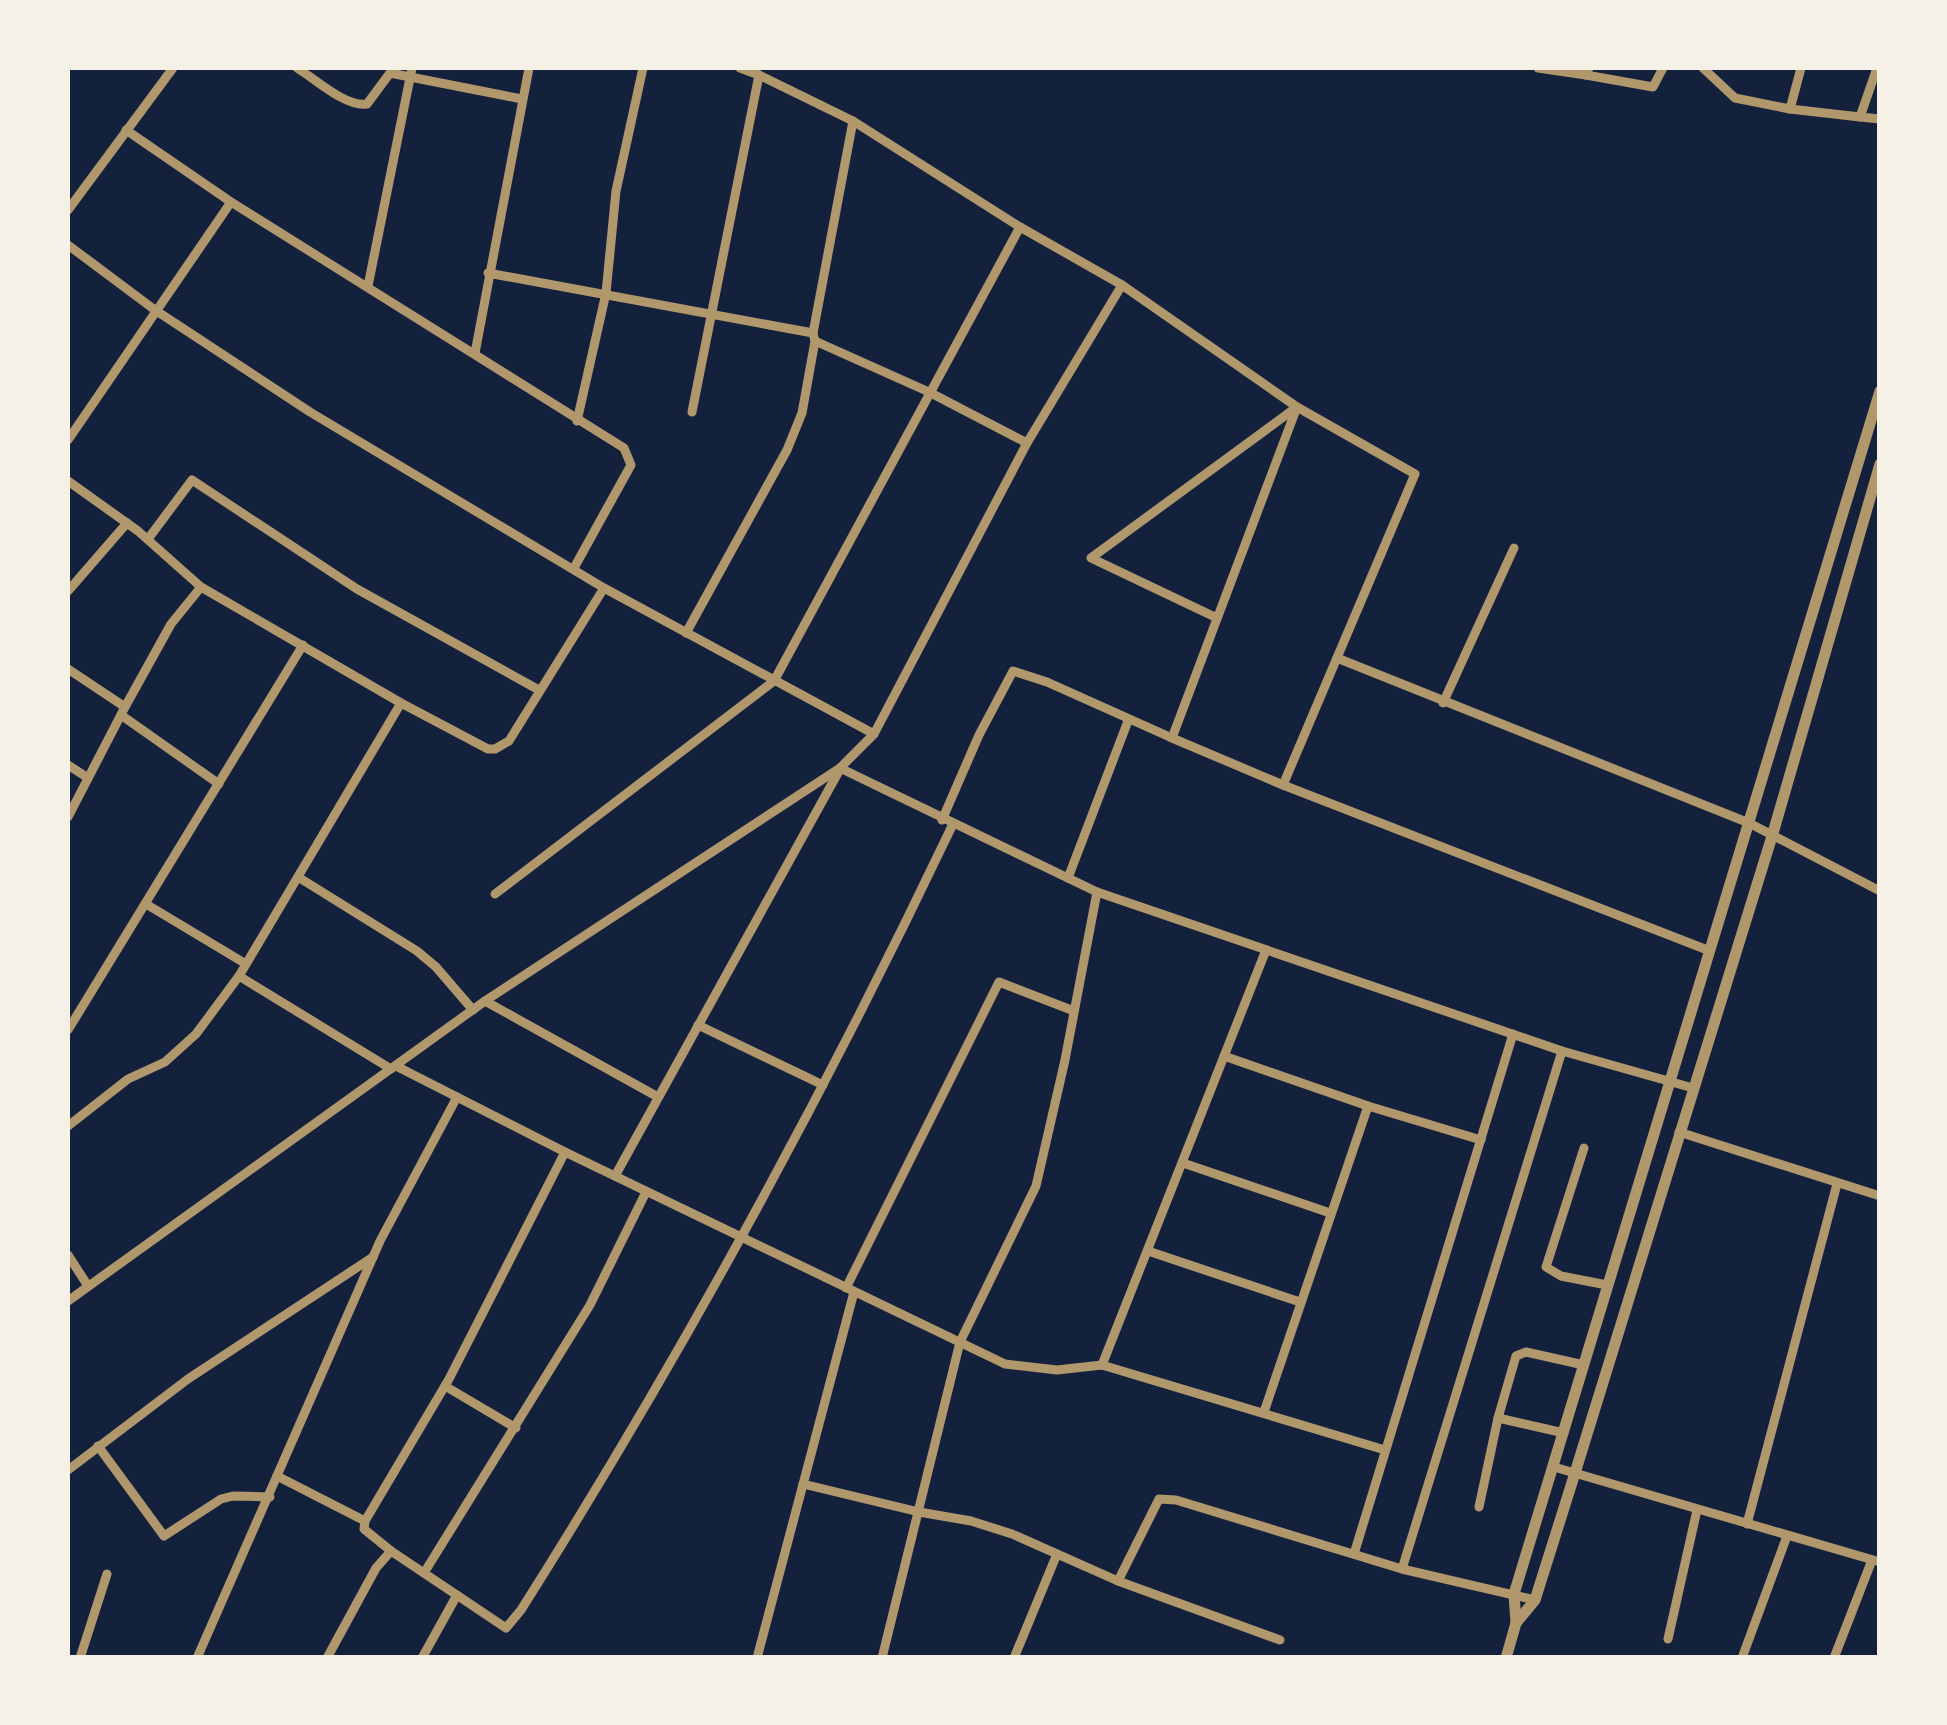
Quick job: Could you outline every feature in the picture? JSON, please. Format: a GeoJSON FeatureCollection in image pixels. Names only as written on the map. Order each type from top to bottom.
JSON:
{"type":"FeatureCollection","features":[{"type":"Feature","properties":{"kind":"street"},"geometry":{"type":"LineString","coordinates":[[68,210],[173,68]]}},
{"type":"Feature","properties":{"kind":"street"},"geometry":{"type":"LineString","coordinates":[[298,68],[351,103],[362,106],[368,104],[390,74],[411,73],[522,99]]}},
{"type":"Feature","properties":{"kind":"street"},"geometry":{"type":"LineString","coordinates":[[474,353],[529,68]]}},
{"type":"Feature","properties":{"kind":"street"},"geometry":{"type":"LineString","coordinates":[[577,421],[606,293],[616,191],[644,68]]}},
{"type":"Feature","properties":{"kind":"street"},"geometry":{"type":"LineString","coordinates":[[740,68],[853,122],[1020,227],[1122,285],[1297,407],[1415,474],[1283,785]]}},
{"type":"Feature","properties":{"kind":"street"},"geometry":{"type":"LineString","coordinates":[[1538,68],[1588,72],[1653,87],[1663,68]]}},
{"type":"Feature","properties":{"kind":"street"},"geometry":{"type":"LineString","coordinates":[[1704,68],[1735,98],[1790,109],[1880,119]]}},
{"type":"Feature","properties":{"kind":"street"},"geometry":{"type":"LineString","coordinates":[[1790,109],[1800,68]]}},
{"type":"Feature","properties":{"kind":"street"},"geometry":{"type":"LineString","coordinates":[[1860,117],[1877,68]]}},
{"type":"Feature","properties":{"kind":"street"},"geometry":{"type":"LineString","coordinates":[[368,286],[411,73]]}},
{"type":"Feature","properties":{"kind":"street"},"geometry":{"type":"LineString","coordinates":[[692,412],[759,75]]}},
{"type":"Feature","properties":{"kind":"street"},"geometry":{"type":"LineString","coordinates":[[686,632],[787,450],[802,412],[853,122]]}},
{"type":"Feature","properties":{"kind":"street"},"geometry":{"type":"LineString","coordinates":[[126,130],[231,202],[624,448],[631,466],[574,568]]}},
{"type":"Feature","properties":{"kind":"street"},"geometry":{"type":"LineString","coordinates":[[68,440],[231,202]]}},
{"type":"Feature","properties":{"kind":"street"},"geometry":{"type":"LineString","coordinates":[[495,894],[774,681],[1020,227]]}},
{"type":"Feature","properties":{"kind":"street"},"geometry":{"type":"LineString","coordinates":[[68,245],[155,310],[310,412],[604,588],[874,734]]}},
{"type":"Feature","properties":{"kind":"street"},"geometry":{"type":"LineString","coordinates":[[488,273],[606,293],[814,337],[1027,443]]}},
{"type":"Feature","properties":{"kind":"street"},"geometry":{"type":"LineString","coordinates":[[68,1302],[485,1001],[840,768],[874,734],[1027,443],[1122,285]]}},
{"type":"Feature","properties":{"kind":"street"},"geometry":{"type":"LineString","coordinates":[[1506,1658],[1516,1623],[1514,1594],[1880,392]]}},
{"type":"Feature","properties":{"kind":"street"},"geometry":{"type":"LineString","coordinates":[[1172,738],[1297,407]]}},
{"type":"Feature","properties":{"kind":"street"},"geometry":{"type":"LineString","coordinates":[[1218,618],[1090,558],[1297,407]]}},
{"type":"Feature","properties":{"kind":"street"},"geometry":{"type":"LineString","coordinates":[[1516,1623],[1536,1600],[1773,833],[1879,467],[1858,460]]}},
{"type":"Feature","properties":{"kind":"street"},"geometry":{"type":"LineString","coordinates":[[148,539],[192,480],[357,589],[538,690]]}},
{"type":"Feature","properties":{"kind":"street"},"geometry":{"type":"LineString","coordinates":[[68,481],[148,539],[201,587],[488,749],[509,741],[604,588]]}},
{"type":"Feature","properties":{"kind":"street"},"geometry":{"type":"LineString","coordinates":[[68,591],[127,523]]}},
{"type":"Feature","properties":{"kind":"street"},"geometry":{"type":"LineString","coordinates":[[1442,703],[1514,548]]}},
{"type":"Feature","properties":{"kind":"street"},"geometry":{"type":"LineString","coordinates":[[68,818],[171,624],[201,587]]}},
{"type":"Feature","properties":{"kind":"street"},"geometry":{"type":"LineString","coordinates":[[68,1030],[303,646]]}},
{"type":"Feature","properties":{"kind":"street"},"geometry":{"type":"LineString","coordinates":[[1337,658],[1750,823],[1880,892]]}},
{"type":"Feature","properties":{"kind":"street"},"geometry":{"type":"LineString","coordinates":[[68,669],[219,784]]}},
{"type":"Feature","properties":{"kind":"street"},"geometry":{"type":"LineString","coordinates":[[942,820],[979,735],[1013,671],[1047,682],[1283,785],[1710,951]]}},
{"type":"Feature","properties":{"kind":"street"},"geometry":{"type":"LineString","coordinates":[[68,1126],[128,1079],[166,1062],[196,1034],[246,964],[401,703]]}},
{"type":"Feature","properties":{"kind":"street"},"geometry":{"type":"LineString","coordinates":[[1068,878],[1128,720]]}},
{"type":"Feature","properties":{"kind":"street"},"geometry":{"type":"LineString","coordinates":[[68,765],[88,778]]}},
{"type":"Feature","properties":{"kind":"street"},"geometry":{"type":"LineString","coordinates":[[840,768],[1097,892],[1513,1034],[1693,1088]]}},
{"type":"Feature","properties":{"kind":"street"},"geometry":{"type":"LineString","coordinates":[[615,1176],[840,768]]}},
{"type":"Feature","properties":{"kind":"street"},"geometry":{"type":"LineString","coordinates":[[565,1152],[445,1386],[365,1520],[364,1529],[391,1552],[506,1628],[614,1462],[741,1238],[872,993],[952,824]]}},
{"type":"Feature","properties":{"kind":"street"},"geometry":{"type":"LineString","coordinates":[[298,877],[417,951],[436,966],[472,1010]]}},
{"type":"Feature","properties":{"kind":"street"},"geometry":{"type":"LineString","coordinates":[[882,1658],[960,1342],[1036,1186],[1097,892]]}},
{"type":"Feature","properties":{"kind":"street"},"geometry":{"type":"LineString","coordinates":[[146,904],[246,964]]}},
{"type":"Feature","properties":{"kind":"street"},"geometry":{"type":"LineString","coordinates":[[1102,1365],[1266,950]]}},
{"type":"Feature","properties":{"kind":"street"},"geometry":{"type":"LineString","coordinates":[[238,976],[393,1067],[1005,1364],[1057,1370],[1102,1365],[1386,1450]]}},
{"type":"Feature","properties":{"kind":"street"},"geometry":{"type":"LineString","coordinates":[[756,1658],[850,1290],[1000,982],[1074,1011]]}},
{"type":"Feature","properties":{"kind":"street"},"geometry":{"type":"LineString","coordinates":[[485,1001],[658,1097]]}},
{"type":"Feature","properties":{"kind":"street"},"geometry":{"type":"LineString","coordinates":[[698,1025],[822,1085]]}},
{"type":"Feature","properties":{"kind":"street"},"geometry":{"type":"LineString","coordinates":[[1354,1554],[1513,1034]]}},
{"type":"Feature","properties":{"kind":"street"},"geometry":{"type":"LineString","coordinates":[[1402,1569],[1562,1050]]}},
{"type":"Feature","properties":{"kind":"street"},"geometry":{"type":"LineString","coordinates":[[1224,1056],[1481,1140]]}},
{"type":"Feature","properties":{"kind":"street"},"geometry":{"type":"LineString","coordinates":[[197,1658],[374,1255],[457,1097]]}},
{"type":"Feature","properties":{"kind":"street"},"geometry":{"type":"LineString","coordinates":[[1264,1412],[1368,1106]]}},
{"type":"Feature","properties":{"kind":"street"},"geometry":{"type":"LineString","coordinates":[[1679,1132],[1880,1196]]}},
{"type":"Feature","properties":{"kind":"street"},"geometry":{"type":"LineString","coordinates":[[1584,1148],[1546,1268],[1561,1276],[1607,1286]]}},
{"type":"Feature","properties":{"kind":"street"},"geometry":{"type":"LineString","coordinates":[[1183,1163],[1330,1213]]}},
{"type":"Feature","properties":{"kind":"street"},"geometry":{"type":"LineString","coordinates":[[1747,1524],[1837,1184]]}},
{"type":"Feature","properties":{"kind":"street"},"geometry":{"type":"LineString","coordinates":[[424,1573],[590,1305],[646,1192]]}},
{"type":"Feature","properties":{"kind":"street"},"geometry":{"type":"LineString","coordinates":[[1148,1251],[1300,1302]]}},
{"type":"Feature","properties":{"kind":"street"},"geometry":{"type":"LineString","coordinates":[[68,1255],[88,1286]]}},
{"type":"Feature","properties":{"kind":"street"},"geometry":{"type":"LineString","coordinates":[[68,1470],[188,1379],[374,1255]]}},
{"type":"Feature","properties":{"kind":"street"},"geometry":{"type":"LineString","coordinates":[[1479,1507],[1512,1362],[1520,1354],[1584,1365]]}},
{"type":"Feature","properties":{"kind":"street"},"geometry":{"type":"LineString","coordinates":[[445,1386],[516,1428]]}},
{"type":"Feature","properties":{"kind":"street"},"geometry":{"type":"LineString","coordinates":[[1498,1418],[1564,1433]]}},
{"type":"Feature","properties":{"kind":"street"},"geometry":{"type":"LineString","coordinates":[[98,1446],[164,1536],[221,1499],[270,1498]]}},
{"type":"Feature","properties":{"kind":"street"},"geometry":{"type":"LineString","coordinates":[[1554,1467],[1876,1561],[1834,1658]]}},
{"type":"Feature","properties":{"kind":"street"},"geometry":{"type":"LineString","coordinates":[[278,1476],[365,1520]]}},
{"type":"Feature","properties":{"kind":"street"},"geometry":{"type":"LineString","coordinates":[[802,1484],[918,1512],[971,1520],[1280,1640]]}},
{"type":"Feature","properties":{"kind":"street"},"geometry":{"type":"LineString","coordinates":[[1118,1580],[1159,1498],[1402,1569],[1536,1600]]}},
{"type":"Feature","properties":{"kind":"street"},"geometry":{"type":"LineString","coordinates":[[1668,1639],[1697,1510]]}},
{"type":"Feature","properties":{"kind":"street"},"geometry":{"type":"LineString","coordinates":[[1742,1658],[1787,1536]]}},
{"type":"Feature","properties":{"kind":"street"},"geometry":{"type":"LineString","coordinates":[[327,1658],[376,1568],[391,1552]]}},
{"type":"Feature","properties":{"kind":"street"},"geometry":{"type":"LineString","coordinates":[[1018,1656],[1058,1554]]}},
{"type":"Feature","properties":{"kind":"street"},"geometry":{"type":"LineString","coordinates":[[80,1658],[107,1574]]}},
{"type":"Feature","properties":{"kind":"street"},"geometry":{"type":"LineString","coordinates":[[422,1658],[457,1595]]}}]}
